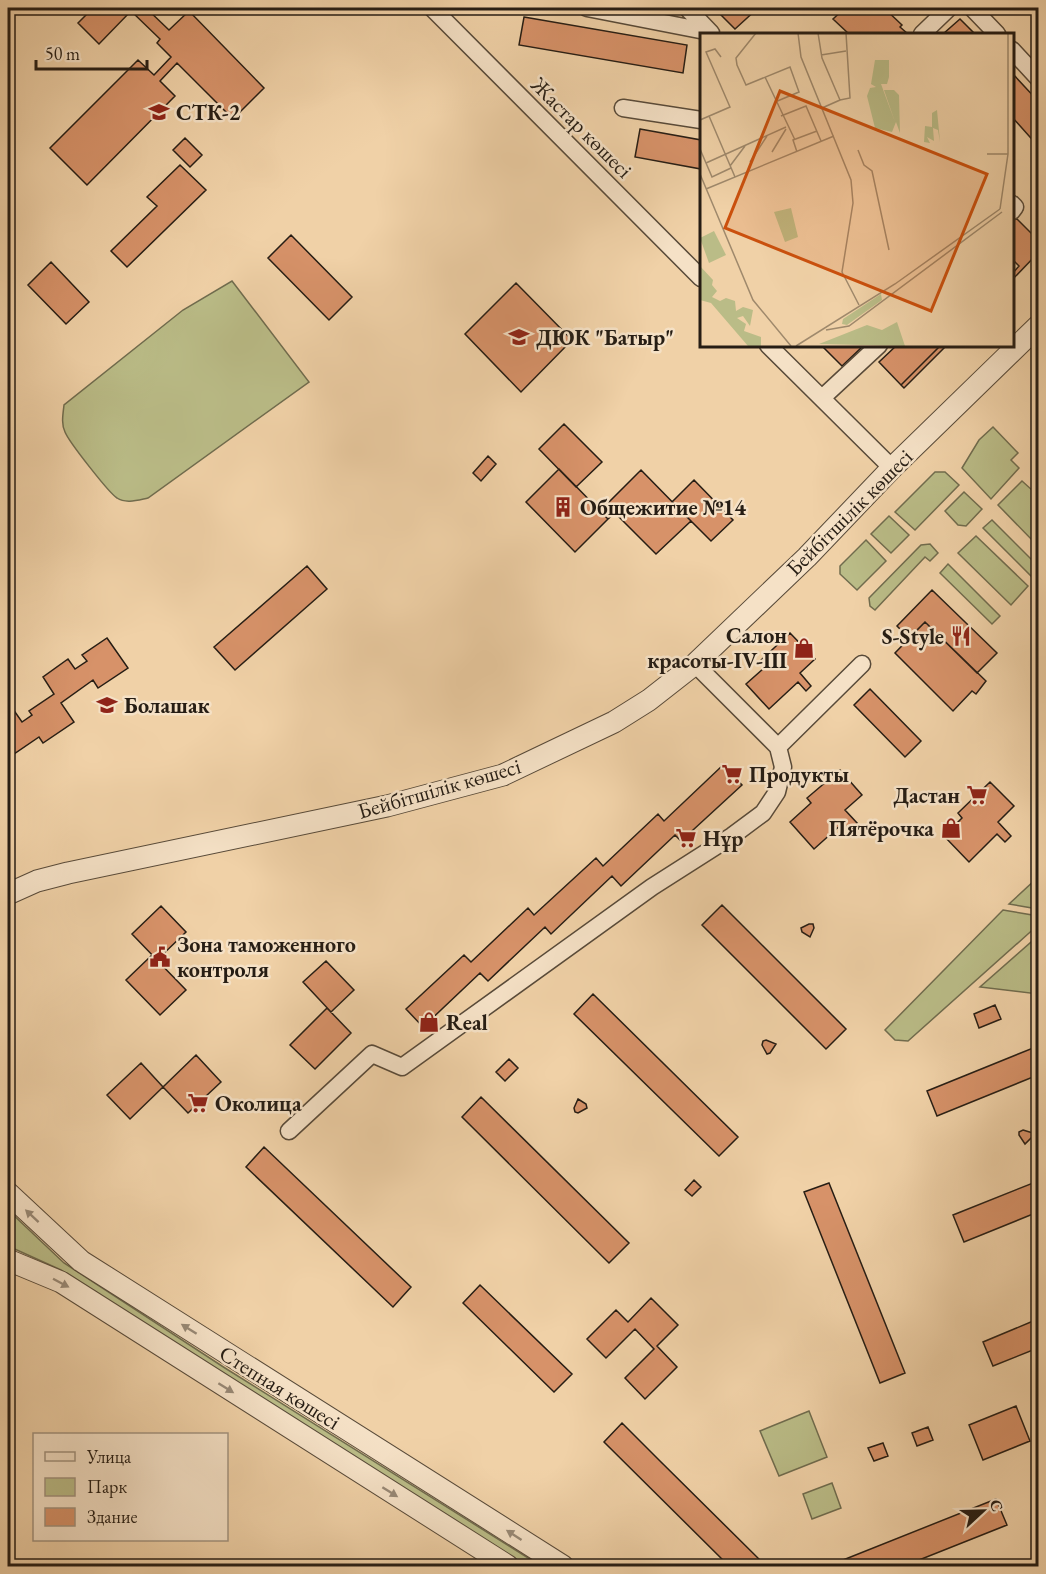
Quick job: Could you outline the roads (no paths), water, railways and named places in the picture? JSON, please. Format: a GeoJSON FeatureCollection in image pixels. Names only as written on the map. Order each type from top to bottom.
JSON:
{"type":"FeatureCollection","features":[{"type":"Feature","properties":{"kind":"street","name":"Жастар көшесі"},"geometry":{"type":"LineString","coordinates":[[432,8],[697,267]]}},
{"type":"Feature","properties":{"kind":"street"},"geometry":{"type":"LineString","coordinates":[[587,8],[712,33]]}},
{"type":"Feature","properties":{"kind":"street"},"geometry":{"type":"LineString","coordinates":[[687,8],[712,33]]}},
{"type":"Feature","properties":{"kind":"street"},"geometry":{"type":"LineString","coordinates":[[923,33],[949,8]]}},
{"type":"Feature","properties":{"kind":"street"},"geometry":{"type":"LineString","coordinates":[[972,8],[996,33]]}},
{"type":"Feature","properties":{"kind":"street"},"geometry":{"type":"LineString","coordinates":[[1013,52],[1038,78]]}},
{"type":"Feature","properties":{"kind":"street"},"geometry":{"type":"LineString","coordinates":[[623,108],[700,120]]}},
{"type":"Feature","properties":{"kind":"street","name":"Бейбітшілік көшесі"},"geometry":{"type":"LineString","coordinates":[[8,894],[37,881],[68,873],[387,806],[503,775],[614,722],[650,700],[695,664],[1038,326]]}},
{"type":"Feature","properties":{"kind":"street"},"geometry":{"type":"LineString","coordinates":[[769,346],[892,468]]}},
{"type":"Feature","properties":{"kind":"street"},"geometry":{"type":"LineString","coordinates":[[822,398],[878,346]]}},
{"type":"Feature","properties":{"kind":"street"},"geometry":{"type":"LineString","coordinates":[[289,1131],[372,1054],[402,1067],[652,887],[723,842],[763,813],[777,792],[783,767],[778,747],[695,664]]}},
{"type":"Feature","properties":{"kind":"street"},"geometry":{"type":"LineString","coordinates":[[778,747],[862,664]]}},
{"type":"Feature","properties":{"kind":"street","name":"Степная көшесі"},"geometry":{"type":"LineString","coordinates":[[8,1193],[81,1261],[563,1566]]}},
{"type":"Feature","properties":{"kind":"street","name":"Степная көшесі"},"geometry":{"type":"LineString","coordinates":[[8,1260],[61,1282],[508,1566]]}},
{"type":"Feature","properties":{"kind":"place","name":"СТК-2"},"geometry":{"type":"Point","coordinates":[159,112]}},
{"type":"Feature","properties":{"kind":"place","name":"ДЮК \"Батыр\""},"geometry":{"type":"Point","coordinates":[519,337]}},
{"type":"Feature","properties":{"kind":"place","name":"Общежитие №14"},"geometry":{"type":"Point","coordinates":[563,507]}},
{"type":"Feature","properties":{"kind":"place","name":"S-Style"},"geometry":{"type":"Point","coordinates":[961,636]}},
{"type":"Feature","properties":{"kind":"place","name":"Салон красоты-IV-III"},"geometry":{"type":"Point","coordinates":[804,648]}},
{"type":"Feature","properties":{"kind":"place","name":"Болашак"},"geometry":{"type":"Point","coordinates":[107,705]}},
{"type":"Feature","properties":{"kind":"place","name":"Продукты"},"geometry":{"type":"Point","coordinates":[732,774]}},
{"type":"Feature","properties":{"kind":"place","name":"Дастан"},"geometry":{"type":"Point","coordinates":[977,795]}},
{"type":"Feature","properties":{"kind":"place","name":"Пятёрочка"},"geometry":{"type":"Point","coordinates":[951,828]}},
{"type":"Feature","properties":{"kind":"place","name":"Нұр"},"geometry":{"type":"Point","coordinates":[686,838]}},
{"type":"Feature","properties":{"kind":"place","name":"Зона таможенного контроля"},"geometry":{"type":"Point","coordinates":[160,957]}},
{"type":"Feature","properties":{"kind":"place","name":"Real"},"geometry":{"type":"Point","coordinates":[429,1022]}},
{"type":"Feature","properties":{"kind":"place","name":"Околица"},"geometry":{"type":"Point","coordinates":[198,1103]}}]}
